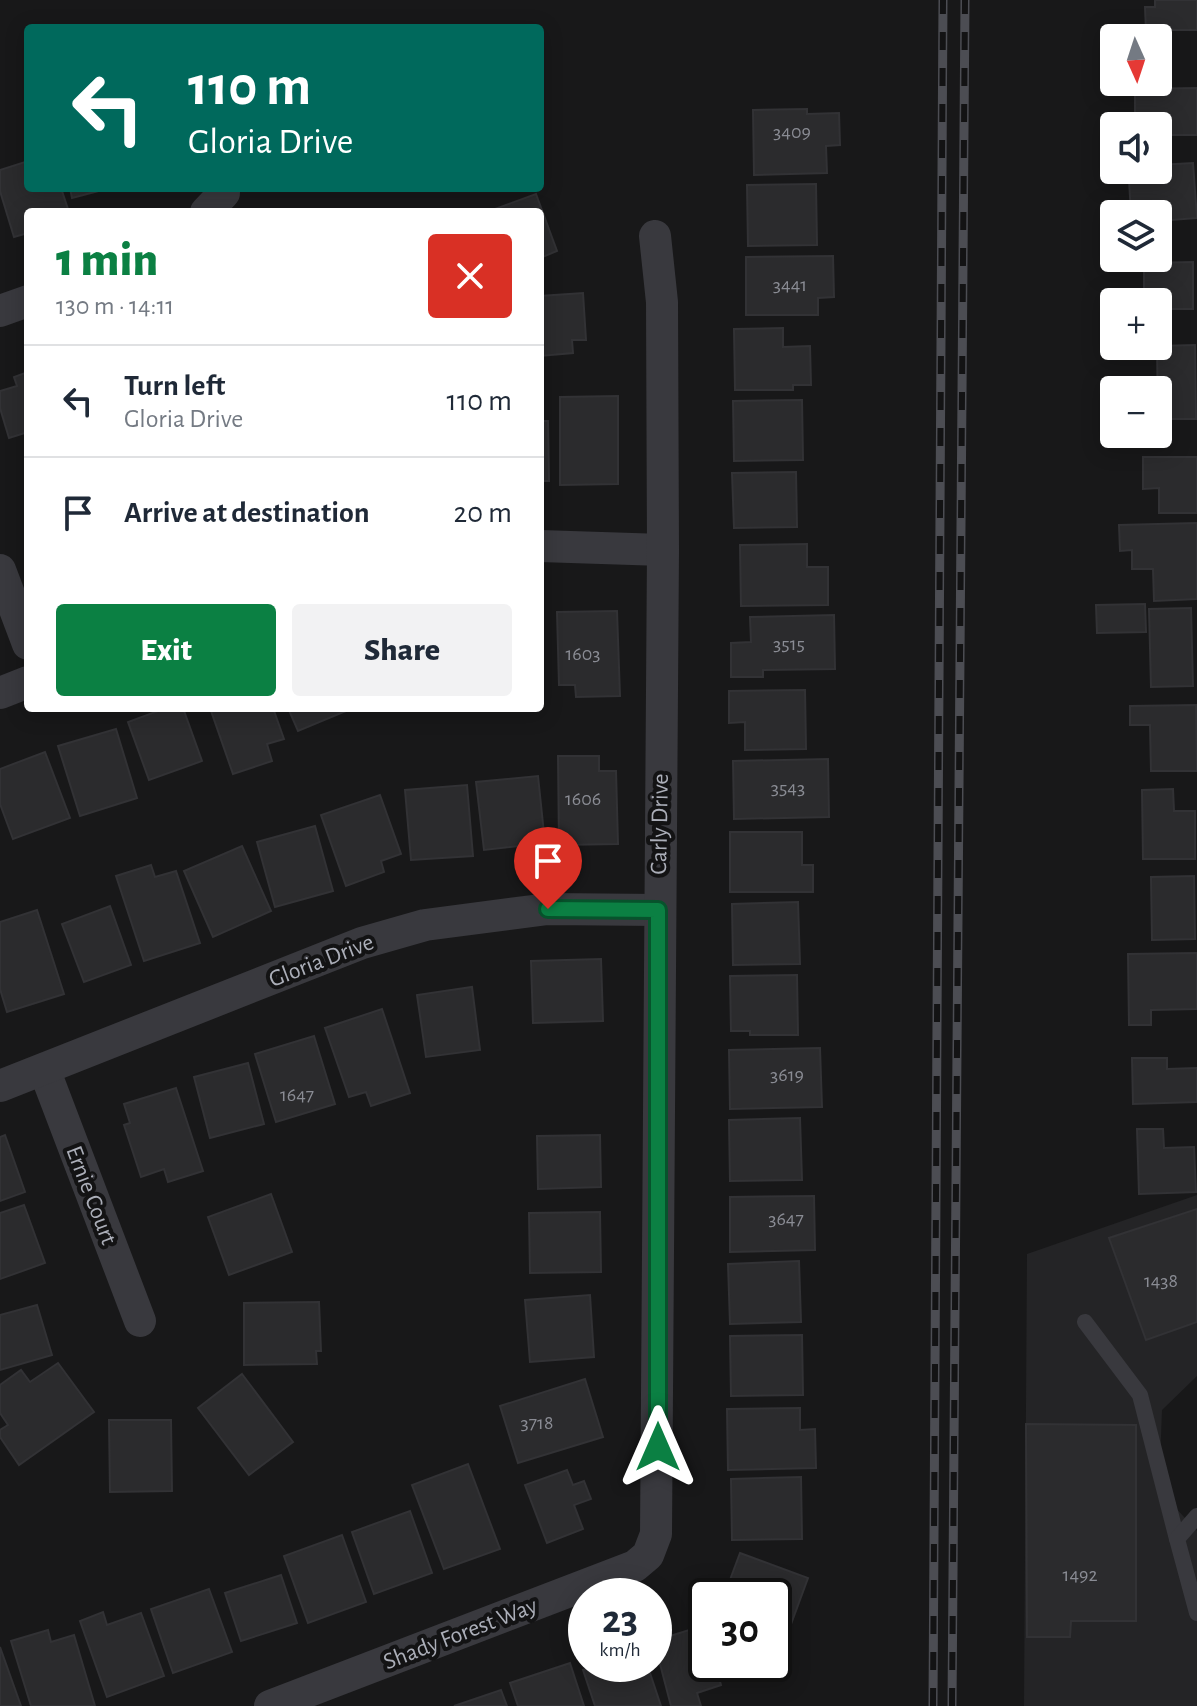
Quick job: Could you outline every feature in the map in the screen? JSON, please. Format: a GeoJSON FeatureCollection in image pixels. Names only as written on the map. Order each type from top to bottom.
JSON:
{"type":"FeatureCollection","features":[{"type":"Feature","properties":{"kind":"street","name":"Carly Drive"},"geometry":{"type":"LineString","coordinates":[[648,1555],[656,1534],[658,1510],[658,910],[663,550],[662,302],[655,236]]}},
{"type":"Feature","properties":{"kind":"street"},"geometry":{"type":"LineString","coordinates":[[0,311],[24,302]]}},
{"type":"Feature","properties":{"kind":"street"},"geometry":{"type":"LineString","coordinates":[[544,546],[663,550]]}},
{"type":"Feature","properties":{"kind":"street"},"geometry":{"type":"LineString","coordinates":[[0,570],[24,633]]}},
{"type":"Feature","properties":{"kind":"street"},"geometry":{"type":"LineString","coordinates":[[0,693],[24,684]]}},
{"type":"Feature","properties":{"kind":"street","name":"Gloria Drive"},"geometry":{"type":"LineString","coordinates":[[0,1086],[362,943],[425,925],[548,909],[658,910]]}},
{"type":"Feature","properties":{"kind":"street","name":"Ernie Court"},"geometry":{"type":"LineString","coordinates":[[44,1069],[140,1321]]}},
{"type":"Feature","properties":{"kind":"street","name":"Shady Forest Way"},"geometry":{"type":"LineString","coordinates":[[270,1706],[625,1570],[648,1555]]}},
{"type":"Feature","properties":{"kind":"lane"},"geometry":{"type":"LineString","coordinates":[[1085,1322],[1140,1395],[1197,1613]]}},
{"type":"Feature","properties":{"kind":"lane"},"geometry":{"type":"LineString","coordinates":[[1177,1539],[1197,1516]]}},
{"type":"Feature","properties":{"kind":"shaded area"},"geometry":{"type":"Polygon","coordinates":[[[1197,1195],[1197,1376],[1162,1410],[1159,1490],[1197,1531],[1197,1706],[1024,1706],[1027,1254],[1197,1195]]]}},
{"type":"Feature","properties":{"kind":"building"},"geometry":{"type":"Polygon","coordinates":[[[1155,0],[1197,0],[1197,30],[1172,30],[1172,24],[1146,24],[1145,7],[1155,7],[1155,0]]]}},
{"type":"Feature","properties":{"kind":"building"},"geometry":{"type":"Polygon","coordinates":[[[1172,88],[1197,88],[1197,135],[1172,135],[1172,112],[1135,112],[1135,96],[1172,96],[1172,88]]]}},
{"type":"Feature","properties":{"kind":"building"},"geometry":{"type":"Polygon","coordinates":[[[807,109],[807,114],[839,113],[840,145],[826,146],[827,173],[754,175],[753,110],[807,109]]]}},
{"type":"Feature","properties":{"kind":"building"},"geometry":{"type":"Polygon","coordinates":[[[24,162],[24,192],[62,192],[68,208],[24,208],[24,234],[14,237],[0,191],[0,170],[24,162]]]}},
{"type":"Feature","properties":{"kind":"building"},"geometry":{"type":"Polygon","coordinates":[[[1193,163],[1197,218],[1172,220],[1172,200],[1130,200],[1129,184],[1172,184],[1172,164],[1193,163]]]}},
{"type":"Feature","properties":{"kind":"building"},"geometry":{"type":"Polygon","coordinates":[[[816,184],[817,245],[748,246],[747,185],[816,184]]]}},
{"type":"Feature","properties":{"kind":"building"},"geometry":{"type":"Polygon","coordinates":[[[71,192],[95,192],[72,198],[71,192]]]}},
{"type":"Feature","properties":{"kind":"building"},"geometry":{"type":"Polygon","coordinates":[[[536,194],[541,208],[498,208],[536,194]]]}},
{"type":"Feature","properties":{"kind":"building"},"geometry":{"type":"Polygon","coordinates":[[[544,216],[557,251],[544,256],[544,216]]]}},
{"type":"Feature","properties":{"kind":"building"},"geometry":{"type":"Polygon","coordinates":[[[833,256],[834,297],[818,298],[818,315],[746,315],[746,257],[833,256]]]}},
{"type":"Feature","properties":{"kind":"building"},"geometry":{"type":"Polygon","coordinates":[[[1172,262],[1193,262],[1193,309],[1172,309],[1172,288],[1144,288],[1144,272],[1172,272],[1172,262]]]}},
{"type":"Feature","properties":{"kind":"building"},"geometry":{"type":"Polygon","coordinates":[[[583,293],[586,340],[572,340],[573,353],[544,356],[544,296],[583,293]]]}},
{"type":"Feature","properties":{"kind":"building"},"geometry":{"type":"Polygon","coordinates":[[[783,328],[783,347],[810,346],[811,385],[793,385],[793,390],[735,390],[734,329],[783,328]]]}},
{"type":"Feature","properties":{"kind":"building"},"geometry":{"type":"Polygon","coordinates":[[[1195,345],[1196,419],[1172,419],[1172,376],[1157,376],[1157,360],[1172,360],[1172,346],[1195,345]]]}},
{"type":"Feature","properties":{"kind":"building"},"geometry":{"type":"Polygon","coordinates":[[[24,373],[24,433],[9,438],[0,408],[0,391],[17,386],[14,377],[24,373]]]}},
{"type":"Feature","properties":{"kind":"building"},"geometry":{"type":"Polygon","coordinates":[[[618,396],[618,484],[560,485],[560,397],[618,396]]]}},
{"type":"Feature","properties":{"kind":"building"},"geometry":{"type":"Polygon","coordinates":[[[802,400],[803,460],[734,461],[733,401],[802,400]]]}},
{"type":"Feature","properties":{"kind":"building"},"geometry":{"type":"Polygon","coordinates":[[[544,421],[548,421],[549,481],[544,481],[544,421]]]}},
{"type":"Feature","properties":{"kind":"building"},"geometry":{"type":"Polygon","coordinates":[[[1143,457],[1197,457],[1197,513],[1159,513],[1159,488],[1143,489],[1143,457]]]}},
{"type":"Feature","properties":{"kind":"building"},"geometry":{"type":"Polygon","coordinates":[[[796,472],[797,527],[734,528],[732,473],[796,472]]]}},
{"type":"Feature","properties":{"kind":"building"},"geometry":{"type":"Polygon","coordinates":[[[1197,523],[1197,599],[1154,601],[1153,569],[1132,569],[1132,550],[1120,551],[1119,525],[1197,523]]]}},
{"type":"Feature","properties":{"kind":"building"},"geometry":{"type":"Polygon","coordinates":[[[807,544],[807,567],[828,567],[828,605],[741,606],[740,545],[807,544]]]}},
{"type":"Feature","properties":{"kind":"building"},"geometry":{"type":"Polygon","coordinates":[[[1145,604],[1146,632],[1097,633],[1096,605],[1145,604]]]}},
{"type":"Feature","properties":{"kind":"building"},"geometry":{"type":"Polygon","coordinates":[[[1191,608],[1193,686],[1151,687],[1149,609],[1191,608]]]}},
{"type":"Feature","properties":{"kind":"building"},"geometry":{"type":"Polygon","coordinates":[[[617,611],[620,696],[576,697],[575,685],[559,685],[557,612],[617,611]]]}},
{"type":"Feature","properties":{"kind":"building"},"geometry":{"type":"Polygon","coordinates":[[[834,615],[835,669],[763,670],[763,677],[731,677],[731,643],[751,642],[750,617],[834,615]]]}},
{"type":"Feature","properties":{"kind":"building"},"geometry":{"type":"Polygon","coordinates":[[[805,690],[806,749],[745,750],[745,722],[729,723],[729,691],[805,690]]]}},
{"type":"Feature","properties":{"kind":"building"},"geometry":{"type":"Polygon","coordinates":[[[1196,705],[1197,771],[1151,771],[1150,725],[1130,725],[1130,706],[1196,705]]]}},
{"type":"Feature","properties":{"kind":"building"},"geometry":{"type":"Polygon","coordinates":[[[155,712],[184,712],[202,761],[149,780],[128,722],[155,712]]]}},
{"type":"Feature","properties":{"kind":"building"},"geometry":{"type":"Polygon","coordinates":[[[211,712],[274,712],[284,739],[267,744],[272,761],[233,774],[211,712]]]}},
{"type":"Feature","properties":{"kind":"building"},"geometry":{"type":"Polygon","coordinates":[[[290,712],[343,712],[298,731],[290,712]]]}},
{"type":"Feature","properties":{"kind":"building"},"geometry":{"type":"Polygon","coordinates":[[[116,729],[137,798],[80,816],[58,746],[116,729]]]}},
{"type":"Feature","properties":{"kind":"building"},"geometry":{"type":"Polygon","coordinates":[[[45,752],[70,818],[13,839],[0,804],[0,769],[45,752]]]}},
{"type":"Feature","properties":{"kind":"building"},"geometry":{"type":"Polygon","coordinates":[[[558,756],[599,756],[599,771],[616,771],[618,844],[559,845],[558,756]]]}},
{"type":"Feature","properties":{"kind":"building"},"geometry":{"type":"Polygon","coordinates":[[[828,759],[829,817],[734,819],[733,761],[828,759]]]}},
{"type":"Feature","properties":{"kind":"building"},"geometry":{"type":"Polygon","coordinates":[[[538,776],[545,843],[484,850],[476,782],[538,776]]]}},
{"type":"Feature","properties":{"kind":"building"},"geometry":{"type":"Polygon","coordinates":[[[467,785],[473,856],[411,860],[405,790],[467,785]]]}},
{"type":"Feature","properties":{"kind":"building"},"geometry":{"type":"Polygon","coordinates":[[[1173,789],[1174,811],[1195,811],[1195,859],[1143,859],[1142,790],[1173,789]]]}},
{"type":"Feature","properties":{"kind":"building"},"geometry":{"type":"Polygon","coordinates":[[[380,795],[401,854],[381,861],[384,872],[346,886],[321,815],[380,795]]]}},
{"type":"Feature","properties":{"kind":"building"},"geometry":{"type":"Polygon","coordinates":[[[315,826],[333,891],[275,907],[257,842],[315,826]]]}},
{"type":"Feature","properties":{"kind":"building"},"geometry":{"type":"Polygon","coordinates":[[[730,832],[802,832],[802,865],[813,865],[813,892],[730,892],[730,832]]]}},
{"type":"Feature","properties":{"kind":"building"},"geometry":{"type":"Polygon","coordinates":[[[242,846],[271,911],[213,937],[184,871],[242,846]]]}},
{"type":"Feature","properties":{"kind":"building"},"geometry":{"type":"Polygon","coordinates":[[[151,865],[155,877],[176,871],[200,943],[144,961],[116,876],[151,865]]]}},
{"type":"Feature","properties":{"kind":"building"},"geometry":{"type":"Polygon","coordinates":[[[1194,876],[1195,939],[1152,940],[1151,877],[1194,876]]]}},
{"type":"Feature","properties":{"kind":"building"},"geometry":{"type":"Polygon","coordinates":[[[798,902],[800,964],[733,965],[732,904],[798,902]]]}},
{"type":"Feature","properties":{"kind":"building"},"geometry":{"type":"Polygon","coordinates":[[[110,906],[131,965],[84,982],[62,924],[110,906]]]}},
{"type":"Feature","properties":{"kind":"building"},"geometry":{"type":"Polygon","coordinates":[[[37,910],[64,994],[7,1012],[0,989],[0,922],[37,910]]]}},
{"type":"Feature","properties":{"kind":"building"},"geometry":{"type":"Polygon","coordinates":[[[1197,953],[1197,1009],[1151,1010],[1151,1025],[1129,1025],[1128,954],[1197,953]]]}},
{"type":"Feature","properties":{"kind":"building"},"geometry":{"type":"Polygon","coordinates":[[[601,959],[603,1021],[533,1023],[531,961],[601,959]]]}},
{"type":"Feature","properties":{"kind":"building"},"geometry":{"type":"Polygon","coordinates":[[[797,975],[798,1035],[750,1035],[750,1031],[731,1031],[730,976],[797,975]]]}},
{"type":"Feature","properties":{"kind":"building"},"geometry":{"type":"Polygon","coordinates":[[[472,987],[480,1050],[426,1057],[417,995],[472,987]]]}},
{"type":"Feature","properties":{"kind":"building"},"geometry":{"type":"Polygon","coordinates":[[[382,1009],[410,1093],[371,1106],[366,1092],[349,1097],[325,1028],[382,1009]]]}},
{"type":"Feature","properties":{"kind":"building"},"geometry":{"type":"Polygon","coordinates":[[[314,1036],[335,1104],[276,1122],[255,1054],[314,1036]]]}},
{"type":"Feature","properties":{"kind":"building"},"geometry":{"type":"Polygon","coordinates":[[[820,1048],[822,1107],[730,1109],[729,1050],[820,1048]]]}},
{"type":"Feature","properties":{"kind":"building"},"geometry":{"type":"Polygon","coordinates":[[[1132,1058],[1167,1058],[1167,1069],[1197,1068],[1197,1102],[1133,1104],[1132,1058]]]}},
{"type":"Feature","properties":{"kind":"building"},"geometry":{"type":"Polygon","coordinates":[[[248,1063],[264,1124],[210,1138],[194,1077],[248,1063]]]}},
{"type":"Feature","properties":{"kind":"building"},"geometry":{"type":"Polygon","coordinates":[[[176,1088],[203,1171],[168,1182],[164,1169],[141,1177],[124,1125],[130,1123],[124,1104],[176,1088]]]}},
{"type":"Feature","properties":{"kind":"building"},"geometry":{"type":"Polygon","coordinates":[[[800,1118],[802,1180],[730,1181],[729,1120],[800,1118]]]}},
{"type":"Feature","properties":{"kind":"building"},"geometry":{"type":"Polygon","coordinates":[[[1137,1129],[1163,1129],[1164,1148],[1194,1147],[1196,1192],[1139,1194],[1137,1129]]]}},
{"type":"Feature","properties":{"kind":"building"},"geometry":{"type":"Polygon","coordinates":[[[5,1135],[25,1192],[0,1201],[0,1137],[5,1135]]]}},
{"type":"Feature","properties":{"kind":"building"},"geometry":{"type":"Polygon","coordinates":[[[600,1135],[601,1187],[538,1189],[537,1136],[600,1135]]]}},
{"type":"Feature","properties":{"kind":"building"},"geometry":{"type":"Polygon","coordinates":[[[271,1194],[292,1252],[229,1275],[208,1217],[271,1194]]]}},
{"type":"Feature","properties":{"kind":"building"},"geometry":{"type":"Polygon","coordinates":[[[814,1196],[815,1250],[730,1252],[730,1197],[814,1196]]]}},
{"type":"Feature","properties":{"kind":"building"},"geometry":{"type":"Polygon","coordinates":[[[24,1205],[45,1263],[0,1279],[0,1213],[24,1205]]]}},
{"type":"Feature","properties":{"kind":"building"},"geometry":{"type":"Polygon","coordinates":[[[1197,1209],[1197,1322],[1146,1340],[1109,1238],[1197,1209]]]}},
{"type":"Feature","properties":{"kind":"building"},"geometry":{"type":"Polygon","coordinates":[[[600,1212],[601,1272],[530,1273],[529,1213],[600,1212]]]}},
{"type":"Feature","properties":{"kind":"building"},"geometry":{"type":"Polygon","coordinates":[[[799,1261],[801,1322],[730,1324],[728,1264],[799,1261]]]}},
{"type":"Feature","properties":{"kind":"building"},"geometry":{"type":"Polygon","coordinates":[[[590,1295],[594,1357],[530,1362],[525,1300],[590,1295]]]}},
{"type":"Feature","properties":{"kind":"building"},"geometry":{"type":"Polygon","coordinates":[[[319,1302],[321,1351],[316,1351],[317,1364],[244,1365],[244,1303],[319,1302]]]}},
{"type":"Feature","properties":{"kind":"building"},"geometry":{"type":"Polygon","coordinates":[[[37,1305],[52,1355],[0,1370],[0,1315],[37,1305]]]}},
{"type":"Feature","properties":{"kind":"building"},"geometry":{"type":"Polygon","coordinates":[[[802,1335],[803,1395],[731,1396],[730,1336],[802,1335]]]}},
{"type":"Feature","properties":{"kind":"building"},"geometry":{"type":"Polygon","coordinates":[[[58,1363],[94,1412],[19,1465],[0,1437],[0,1430],[8,1425],[0,1413],[0,1385],[21,1370],[30,1382],[58,1363]]]}},
{"type":"Feature","properties":{"kind":"building"},"geometry":{"type":"Polygon","coordinates":[[[242,1374],[293,1442],[249,1475],[198,1408],[242,1374]]]}},
{"type":"Feature","properties":{"kind":"building"},"geometry":{"type":"Polygon","coordinates":[[[585,1379],[603,1437],[518,1463],[500,1406],[585,1379]]]}},
{"type":"Feature","properties":{"kind":"building"},"geometry":{"type":"Polygon","coordinates":[[[800,1408],[800,1430],[815,1429],[816,1468],[728,1470],[727,1409],[800,1408]]]}},
{"type":"Feature","properties":{"kind":"building"},"geometry":{"type":"Polygon","coordinates":[[[109,1420],[171,1420],[172,1491],[110,1492],[109,1420]]]}},
{"type":"Feature","properties":{"kind":"building"},"geometry":{"type":"Polygon","coordinates":[[[1026,1424],[1136,1425],[1136,1621],[1071,1621],[1070,1637],[1027,1637],[1026,1424]]]}},
{"type":"Feature","properties":{"kind":"building"},"geometry":{"type":"Polygon","coordinates":[[[468,1464],[500,1549],[444,1569],[412,1485],[468,1464]]]}},
{"type":"Feature","properties":{"kind":"building"},"geometry":{"type":"Polygon","coordinates":[[[567,1470],[573,1485],[584,1481],[591,1499],[574,1505],[583,1529],[547,1543],[525,1485],[567,1470]]]}},
{"type":"Feature","properties":{"kind":"building"},"geometry":{"type":"Polygon","coordinates":[[[801,1477],[802,1539],[732,1540],[731,1479],[801,1477]]]}},
{"type":"Feature","properties":{"kind":"building"},"geometry":{"type":"Polygon","coordinates":[[[410,1511],[432,1573],[374,1594],[352,1532],[410,1511]]]}},
{"type":"Feature","properties":{"kind":"building"},"geometry":{"type":"Polygon","coordinates":[[[342,1535],[366,1602],[308,1623],[284,1556],[342,1535]]]}},
{"type":"Feature","properties":{"kind":"building"},"geometry":{"type":"Polygon","coordinates":[[[740,1553],[808,1578],[792,1621],[792,1578],[731,1578],[740,1553]]]}},
{"type":"Feature","properties":{"kind":"building"},"geometry":{"type":"Polygon","coordinates":[[[281,1575],[297,1623],[241,1641],[225,1593],[281,1575]]]}},
{"type":"Feature","properties":{"kind":"building"},"geometry":{"type":"Polygon","coordinates":[[[209,1589],[232,1652],[173,1673],[151,1609],[209,1589]]]}},
{"type":"Feature","properties":{"kind":"building"},"geometry":{"type":"Polygon","coordinates":[[[103,1612],[107,1625],[141,1613],[164,1676],[107,1697],[80,1621],[103,1612]]]}},
{"type":"Feature","properties":{"kind":"building"},"geometry":{"type":"Polygon","coordinates":[[[48,1630],[51,1642],[74,1635],[95,1706],[31,1706],[11,1641],[48,1630]]]}},
{"type":"Feature","properties":{"kind":"building"},"geometry":{"type":"Polygon","coordinates":[[[688,1630],[688,1682],[720,1682],[721,1685],[697,1693],[701,1706],[671,1706],[665,1682],[672,1682],[672,1635],[688,1630]]]}},
{"type":"Feature","properties":{"kind":"building"},"geometry":{"type":"Polygon","coordinates":[[[0,1647],[21,1706],[0,1706],[0,1647]]]}},
{"type":"Feature","properties":{"kind":"building"},"geometry":{"type":"Polygon","coordinates":[[[568,1664],[568,1682],[576,1682],[584,1706],[518,1706],[510,1683],[568,1664]]]}},
{"type":"Feature","properties":{"kind":"building"},"geometry":{"type":"Polygon","coordinates":[[[587,1682],[653,1682],[661,1706],[595,1706],[587,1682]]]}},
{"type":"Feature","properties":{"kind":"building"},"geometry":{"type":"Polygon","coordinates":[[[501,1690],[507,1706],[454,1706],[501,1690]]]}},
{"type":"Feature","properties":{"kind":"railway"},"geometry":{"type":"LineString","coordinates":[[933,1706],[943,0]]}},
{"type":"Feature","properties":{"kind":"railway"},"geometry":{"type":"LineString","coordinates":[[952,1706],[965,0]]}},
{"type":"Feature","properties":{"kind":"route"},"geometry":{"type":"LineString","coordinates":[[548,909],[658,910],[658,1447]]}}]}
